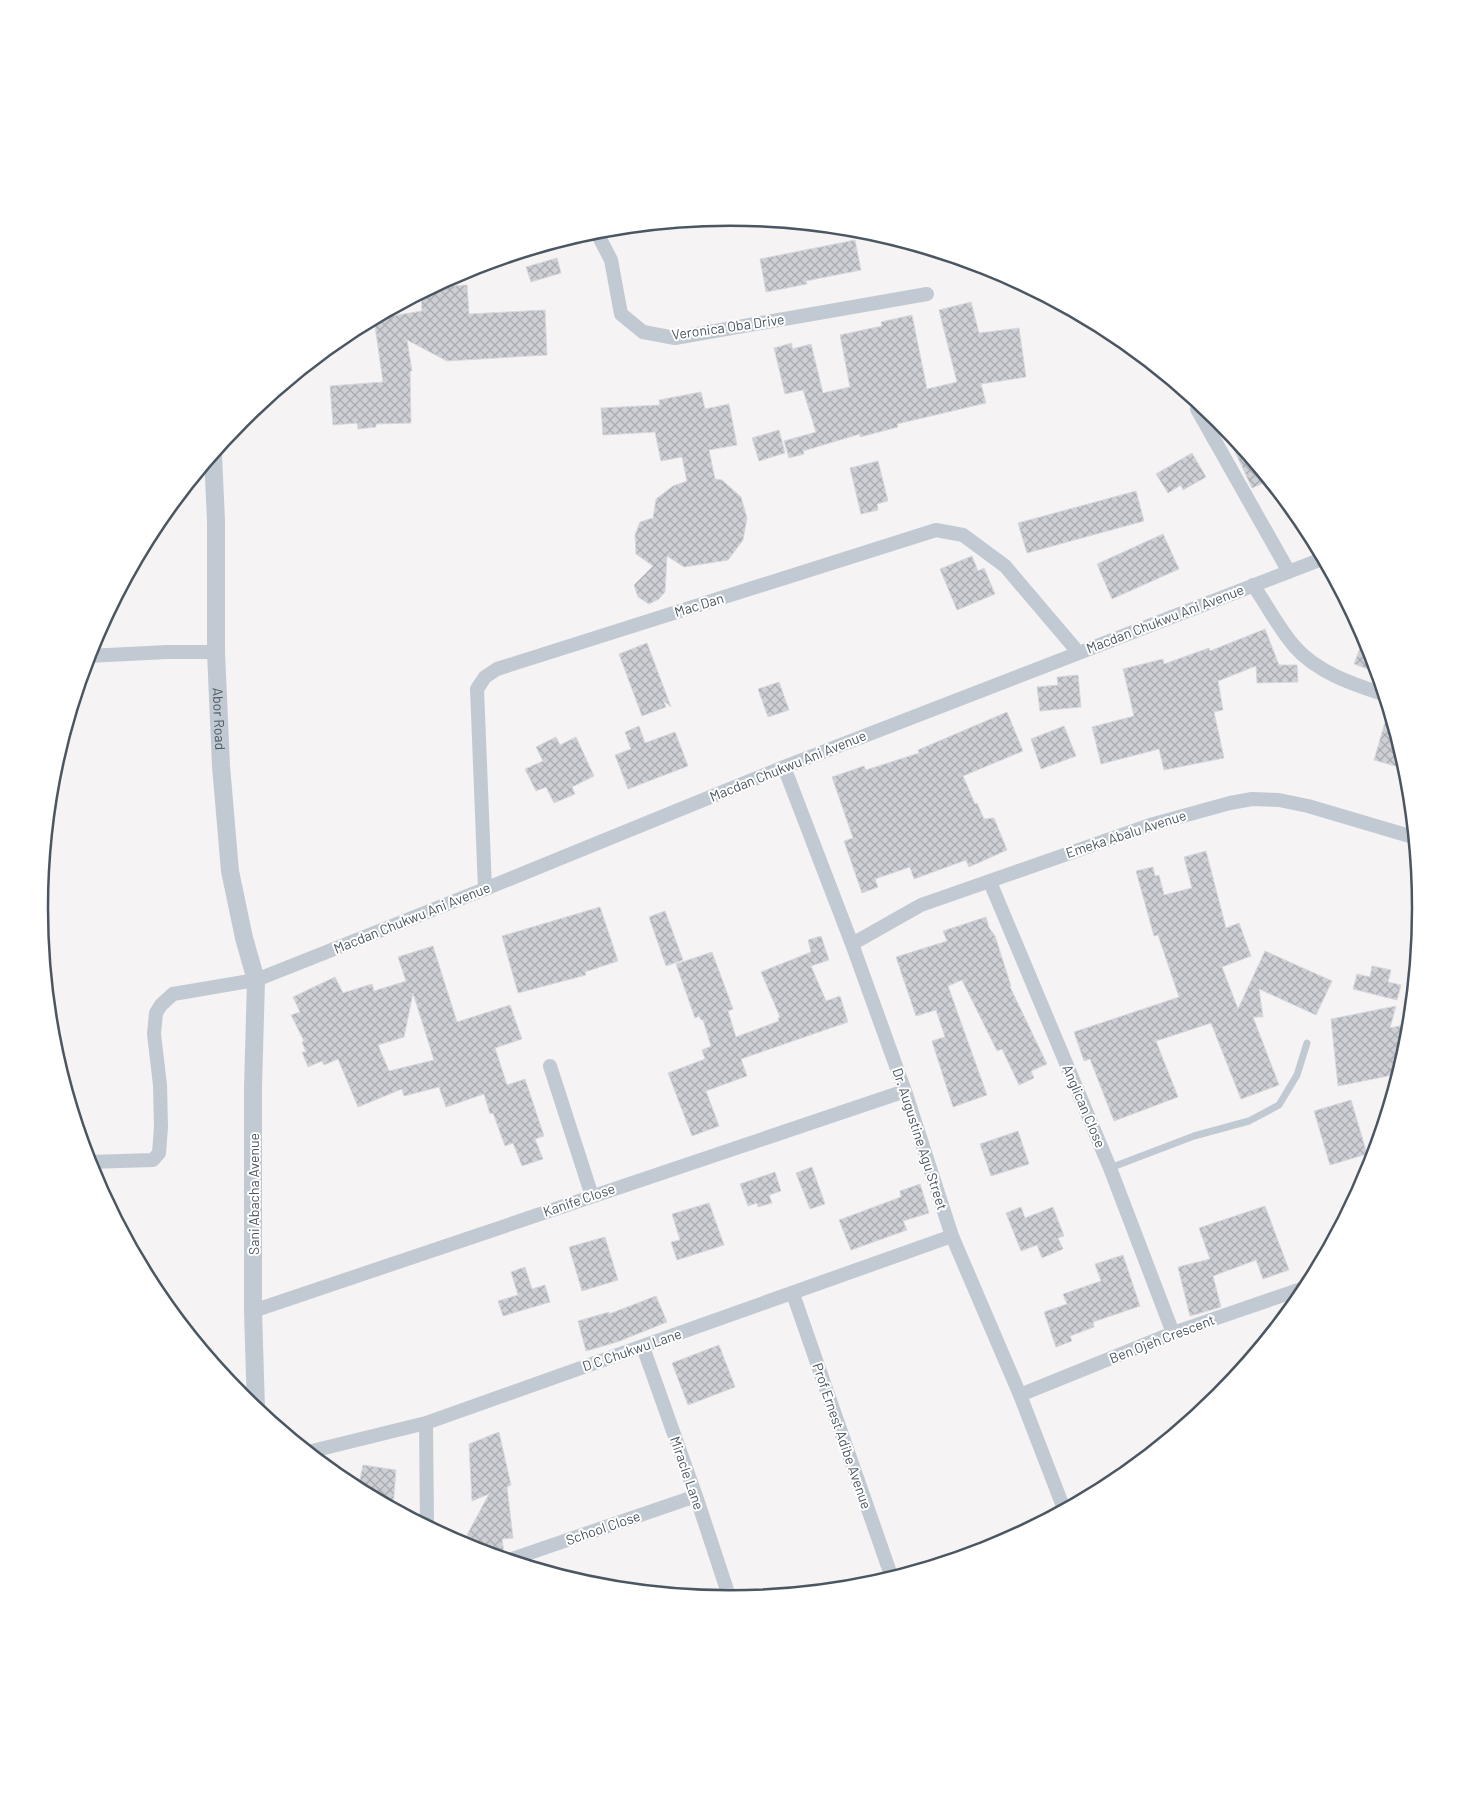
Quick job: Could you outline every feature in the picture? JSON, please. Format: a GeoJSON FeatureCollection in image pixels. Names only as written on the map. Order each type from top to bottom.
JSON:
{"type":"FeatureCollection","features":[{"type":"Feature","properties":{"kind":"street","name":"Veronica Oba Drive"},"geometry":{"type":"LineString","coordinates":[[600,239],[611,260],[621,314],[643,332],[675,338],[928,294]]}},
{"type":"Feature","properties":{"kind":"street"},"geometry":{"type":"LineString","coordinates":[[1201,416],[1288,572]]}},
{"type":"Feature","properties":{"kind":"street","name":"Abor Road"},"geometry":{"type":"LineString","coordinates":[[212,465],[216,521],[216,652],[221,766],[230,871],[244,938],[256,980]]}},
{"type":"Feature","properties":{"kind":"street","name":"Mac Dan"},"geometry":{"type":"LineString","coordinates":[[485,889],[477,689],[485,676],[497,668],[936,530],[963,535],[1005,566],[1078,652]]}},
{"type":"Feature","properties":{"kind":"street","name":"Macdan Chukwu Ani Avenue"},"geometry":{"type":"LineString","coordinates":[[96,1162],[153,1160],[159,1153],[161,1127],[160,1085],[154,1034],[156,1013],[161,1005],[173,994],[256,980],[784,767],[1316,561]]}},
{"type":"Feature","properties":{"kind":"street"},"geometry":{"type":"LineString","coordinates":[[1254,585],[1295,647],[1323,670],[1376,692]]}},
{"type":"Feature","properties":{"kind":"street"},"geometry":{"type":"LineString","coordinates":[[96,656],[216,652]]}},
{"type":"Feature","properties":{"kind":"street","name":"Dr. Augustine Agu Street"},"geometry":{"type":"LineString","coordinates":[[784,767],[852,944],[905,1091],[952,1236],[1020,1395],[1062,1503]]}},
{"type":"Feature","properties":{"kind":"street","name":"Emeka Abalu Avenue"},"geometry":{"type":"LineString","coordinates":[[852,944],[921,905],[1150,825],[1195,811],[1252,799],[1279,800],[1308,806],[1407,835]]}},
{"type":"Feature","properties":{"kind":"street","name":"Anglican Close"},"geometry":{"type":"LineString","coordinates":[[990,882],[1110,1168],[1173,1332]]}},
{"type":"Feature","properties":{"kind":"street","name":"Sani Abacha Avenue"},"geometry":{"type":"LineString","coordinates":[[256,980],[253,1088],[253,1311],[256,1399]]}},
{"type":"Feature","properties":{"kind":"street"},"geometry":{"type":"LineString","coordinates":[[550,1066],[592,1196]]}},
{"type":"Feature","properties":{"kind":"street","name":"Kanife Close"},"geometry":{"type":"LineString","coordinates":[[253,1311],[905,1091]]}},
{"type":"Feature","properties":{"kind":"street","name":"D C Chukwu Lane"},"geometry":{"type":"LineString","coordinates":[[315,1450],[426,1423],[952,1236]]}},
{"type":"Feature","properties":{"kind":"street","name":"Ben Ojeh Crescent"},"geometry":{"type":"LineString","coordinates":[[1020,1395],[1173,1332],[1294,1291]]}},
{"type":"Feature","properties":{"kind":"street","name":"Prof Ernest Adibe Avenue"},"geometry":{"type":"LineString","coordinates":[[793,1294],[890,1571]]}},
{"type":"Feature","properties":{"kind":"street","name":"Miracle Lane"},"geometry":{"type":"LineString","coordinates":[[643,1346],[727,1590]]}},
{"type":"Feature","properties":{"kind":"street"},"geometry":{"type":"LineString","coordinates":[[426,1423],[427,1519]]}},
{"type":"Feature","properties":{"kind":"street","name":"School Close"},"geometry":{"type":"LineString","coordinates":[[519,1557],[696,1496]]}},
{"type":"Feature","properties":{"kind":"lane"},"geometry":{"type":"LineString","coordinates":[[1110,1168],[1194,1136],[1250,1121],[1278,1105],[1297,1075],[1307,1044]]}},
{"type":"Feature","properties":{"kind":"building"},"geometry":{"type":"Polygon","coordinates":[[[855,240],[861,270],[806,281],[807,284],[766,292],[760,259],[855,240]]]}},
{"type":"Feature","properties":{"kind":"building"},"geometry":{"type":"Polygon","coordinates":[[[557,258],[561,273],[531,282],[526,267],[557,258]]]}},
{"type":"Feature","properties":{"kind":"building"},"geometry":{"type":"Polygon","coordinates":[[[467,285],[469,314],[545,310],[547,355],[447,361],[407,340],[412,371],[410,371],[411,423],[376,424],[376,427],[358,429],[357,423],[333,425],[330,386],[383,382],[375,326],[393,316],[422,311],[421,301],[452,286],[467,285]]]}},
{"type":"Feature","properties":{"kind":"building"},"geometry":{"type":"Polygon","coordinates":[[[971,302],[979,333],[1019,328],[1026,377],[981,384],[986,403],[897,424],[898,427],[860,437],[860,434],[803,451],[804,454],[789,458],[784,441],[816,432],[803,390],[785,394],[774,348],[792,343],[792,349],[811,344],[823,393],[850,387],[840,335],[882,326],[881,322],[912,315],[927,389],[957,382],[939,310],[971,302]]]}},
{"type":"Feature","properties":{"kind":"building"},"geometry":{"type":"Polygon","coordinates":[[[701,392],[705,409],[729,404],[737,445],[709,450],[715,479],[722,480],[741,497],[747,518],[743,540],[728,560],[684,567],[667,556],[665,592],[659,599],[649,604],[638,597],[634,585],[653,566],[636,554],[635,535],[640,522],[653,518],[656,499],[673,486],[687,481],[682,457],[661,461],[655,432],[603,435],[601,408],[660,405],[659,400],[701,392]]]}},
{"type":"Feature","properties":{"kind":"building"},"geometry":{"type":"Polygon","coordinates":[[[779,430],[785,453],[759,461],[752,438],[779,430]]]}},
{"type":"Feature","properties":{"kind":"building"},"geometry":{"type":"Polygon","coordinates":[[[1235,451],[1263,483],[1252,488],[1235,451]]]}},
{"type":"Feature","properties":{"kind":"building"},"geometry":{"type":"Polygon","coordinates":[[[1192,453],[1206,477],[1183,490],[1181,485],[1168,493],[1156,474],[1192,453]]]}},
{"type":"Feature","properties":{"kind":"building"},"geometry":{"type":"Polygon","coordinates":[[[878,461],[888,501],[877,504],[878,510],[861,514],[850,468],[878,461]]]}},
{"type":"Feature","properties":{"kind":"building"},"geometry":{"type":"Polygon","coordinates":[[[1136,491],[1144,521],[1027,553],[1018,523],[1136,491]]]}},
{"type":"Feature","properties":{"kind":"building"},"geometry":{"type":"Polygon","coordinates":[[[1163,534],[1179,569],[1112,599],[1097,564],[1163,534]]]}},
{"type":"Feature","properties":{"kind":"building"},"geometry":{"type":"Polygon","coordinates":[[[972,556],[978,571],[984,568],[995,594],[957,610],[940,569],[972,556]]]}},
{"type":"Feature","properties":{"kind":"building"},"geometry":{"type":"Polygon","coordinates":[[[1265,629],[1279,665],[1297,665],[1298,682],[1257,683],[1256,666],[1218,681],[1223,710],[1214,712],[1224,758],[1164,770],[1159,749],[1101,764],[1092,727],[1134,716],[1123,669],[1163,659],[1164,664],[1209,648],[1210,651],[1265,629]]]}},
{"type":"Feature","properties":{"kind":"building"},"geometry":{"type":"Polygon","coordinates":[[[647,643],[671,707],[663,700],[666,707],[642,716],[619,654],[647,643]]]}},
{"type":"Feature","properties":{"kind":"building"},"geometry":{"type":"Polygon","coordinates":[[[1360,648],[1368,669],[1354,664],[1360,648]]]}},
{"type":"Feature","properties":{"kind":"building"},"geometry":{"type":"Polygon","coordinates":[[[1078,675],[1081,707],[1040,711],[1037,687],[1058,685],[1057,677],[1078,675]]]}},
{"type":"Feature","properties":{"kind":"building"},"geometry":{"type":"Polygon","coordinates":[[[779,682],[789,710],[768,717],[758,689],[779,682]]]}},
{"type":"Feature","properties":{"kind":"building"},"geometry":{"type":"Polygon","coordinates":[[[1007,712],[1023,751],[963,776],[975,804],[977,803],[984,819],[994,818],[1007,850],[969,867],[966,860],[914,879],[910,867],[875,879],[878,887],[862,893],[844,841],[853,838],[832,777],[864,766],[866,770],[919,753],[918,750],[1007,712]]]}},
{"type":"Feature","properties":{"kind":"building"},"geometry":{"type":"Polygon","coordinates":[[[1385,722],[1396,766],[1374,760],[1385,722]]]}},
{"type":"Feature","properties":{"kind":"building"},"geometry":{"type":"Polygon","coordinates":[[[639,726],[645,743],[675,732],[688,766],[628,789],[615,755],[631,749],[625,732],[639,726]]]}},
{"type":"Feature","properties":{"kind":"building"},"geometry":{"type":"Polygon","coordinates":[[[1064,726],[1076,756],[1041,769],[1031,739],[1064,726]]]}},
{"type":"Feature","properties":{"kind":"building"},"geometry":{"type":"Polygon","coordinates":[[[556,737],[560,745],[576,737],[594,776],[572,787],[575,794],[554,803],[546,787],[536,791],[525,769],[543,761],[536,747],[556,737]]]}},
{"type":"Feature","properties":{"kind":"building"},"geometry":{"type":"Polygon","coordinates":[[[1206,851],[1226,928],[1239,923],[1251,956],[1222,967],[1238,1009],[1265,951],[1332,981],[1316,1015],[1259,989],[1263,1017],[1253,1017],[1279,1085],[1241,1099],[1211,1023],[1156,1041],[1178,1097],[1114,1121],[1090,1059],[1084,1061],[1074,1032],[1179,997],[1158,935],[1154,936],[1136,871],[1153,867],[1155,876],[1159,875],[1164,895],[1192,888],[1184,857],[1206,851]]]}},
{"type":"Feature","properties":{"kind":"building"},"geometry":{"type":"Polygon","coordinates":[[[600,907],[618,961],[585,972],[586,975],[518,993],[502,936],[600,907]]]}},
{"type":"Feature","properties":{"kind":"building"},"geometry":{"type":"Polygon","coordinates":[[[665,911],[683,960],[666,966],[649,917],[665,911]]]}},
{"type":"Feature","properties":{"kind":"building"},"geometry":{"type":"Polygon","coordinates":[[[986,917],[989,928],[995,936],[1010,987],[1047,1064],[1031,1071],[1034,1078],[1019,1085],[1002,1049],[997,1051],[962,980],[948,986],[987,1095],[953,1107],[932,1041],[945,1037],[936,1010],[916,1016],[896,957],[947,941],[943,931],[986,917]]]}},
{"type":"Feature","properties":{"kind":"building"},"geometry":{"type":"Polygon","coordinates":[[[821,936],[829,960],[811,966],[826,1001],[840,996],[848,1022],[741,1059],[747,1076],[706,1091],[719,1126],[692,1136],[668,1073],[705,1059],[702,1050],[711,1046],[703,1020],[699,1016],[695,1018],[676,964],[712,952],[733,1009],[728,1011],[736,1037],[779,1021],[778,1018],[780,1017],[761,972],[811,952],[808,940],[821,936]]]}},
{"type":"Feature","properties":{"kind":"building"},"geometry":{"type":"Polygon","coordinates":[[[433,946],[457,1022],[510,1005],[522,1039],[495,1048],[507,1085],[525,1079],[544,1136],[535,1139],[543,1159],[522,1166],[513,1143],[505,1146],[493,1113],[490,1114],[484,1094],[446,1107],[439,1087],[404,1096],[402,1089],[358,1107],[338,1059],[324,1065],[322,1061],[308,1067],[302,1052],[306,1052],[302,1042],[304,1041],[291,1015],[300,1012],[293,997],[335,977],[343,993],[372,984],[374,991],[406,981],[398,957],[433,946]],[[413,993],[404,1037],[378,1045],[389,1071],[434,1060],[413,993]]]}},
{"type":"Feature","properties":{"kind":"building"},"geometry":{"type":"Polygon","coordinates":[[[1372,966],[1391,970],[1388,982],[1401,985],[1397,1000],[1353,989],[1357,974],[1370,977],[1372,966]]]}},
{"type":"Feature","properties":{"kind":"building"},"geometry":{"type":"Polygon","coordinates":[[[1396,1006],[1390,1028],[1401,1026],[1390,1076],[1338,1086],[1331,1019],[1396,1006]]]}},
{"type":"Feature","properties":{"kind":"building"},"geometry":{"type":"Polygon","coordinates":[[[1351,1100],[1366,1152],[1365,1155],[1330,1165],[1314,1111],[1351,1100]]]}},
{"type":"Feature","properties":{"kind":"building"},"geometry":{"type":"Polygon","coordinates":[[[1018,1131],[1029,1164],[991,1176],[980,1144],[1018,1131]]]}},
{"type":"Feature","properties":{"kind":"building"},"geometry":{"type":"Polygon","coordinates":[[[812,1167],[825,1204],[810,1209],[796,1173],[812,1167]]]}},
{"type":"Feature","properties":{"kind":"building"},"geometry":{"type":"Polygon","coordinates":[[[775,1172],[781,1191],[769,1195],[772,1203],[758,1207],[757,1203],[748,1206],[740,1184],[775,1172]]]}},
{"type":"Feature","properties":{"kind":"building"},"geometry":{"type":"Polygon","coordinates":[[[920,1184],[929,1213],[903,1221],[907,1230],[851,1250],[839,1220],[901,1197],[900,1191],[920,1184]]]}},
{"type":"Feature","properties":{"kind":"building"},"geometry":{"type":"Polygon","coordinates":[[[709,1203],[724,1245],[677,1260],[671,1242],[680,1240],[672,1214],[709,1203]]]}},
{"type":"Feature","properties":{"kind":"building"},"geometry":{"type":"Polygon","coordinates":[[[1265,1206],[1289,1270],[1263,1279],[1256,1260],[1213,1276],[1221,1307],[1190,1316],[1178,1267],[1210,1259],[1199,1228],[1265,1206]]]}},
{"type":"Feature","properties":{"kind":"building"},"geometry":{"type":"Polygon","coordinates":[[[1021,1207],[1025,1218],[1053,1207],[1064,1236],[1058,1238],[1063,1249],[1042,1258],[1037,1245],[1021,1251],[1006,1213],[1021,1207]]]}},
{"type":"Feature","properties":{"kind":"building"},"geometry":{"type":"Polygon","coordinates":[[[605,1237],[618,1280],[582,1291],[569,1247],[605,1237]]]}},
{"type":"Feature","properties":{"kind":"building"},"geometry":{"type":"Polygon","coordinates":[[[1123,1255],[1140,1306],[1093,1322],[1094,1327],[1070,1336],[1072,1341],[1056,1347],[1044,1312],[1067,1304],[1063,1294],[1101,1281],[1095,1264],[1123,1255]]]}},
{"type":"Feature","properties":{"kind":"building"},"geometry":{"type":"Polygon","coordinates":[[[525,1267],[532,1289],[545,1285],[550,1302],[503,1316],[498,1301],[518,1295],[511,1272],[525,1267]]]}},
{"type":"Feature","properties":{"kind":"building"},"geometry":{"type":"Polygon","coordinates":[[[656,1296],[667,1322],[617,1342],[586,1351],[578,1321],[609,1312],[609,1314],[656,1296]]]}},
{"type":"Feature","properties":{"kind":"building"},"geometry":{"type":"Polygon","coordinates":[[[719,1345],[735,1387],[688,1405],[672,1363],[719,1345]]]}},
{"type":"Feature","properties":{"kind":"building"},"geometry":{"type":"Polygon","coordinates":[[[499,1432],[511,1485],[507,1487],[513,1538],[502,1539],[504,1552],[468,1538],[467,1535],[489,1494],[472,1501],[469,1444],[499,1432]]]}},
{"type":"Feature","properties":{"kind":"building"},"geometry":{"type":"Polygon","coordinates":[[[363,1465],[396,1470],[393,1502],[388,1499],[360,1481],[363,1465]]]}}]}
